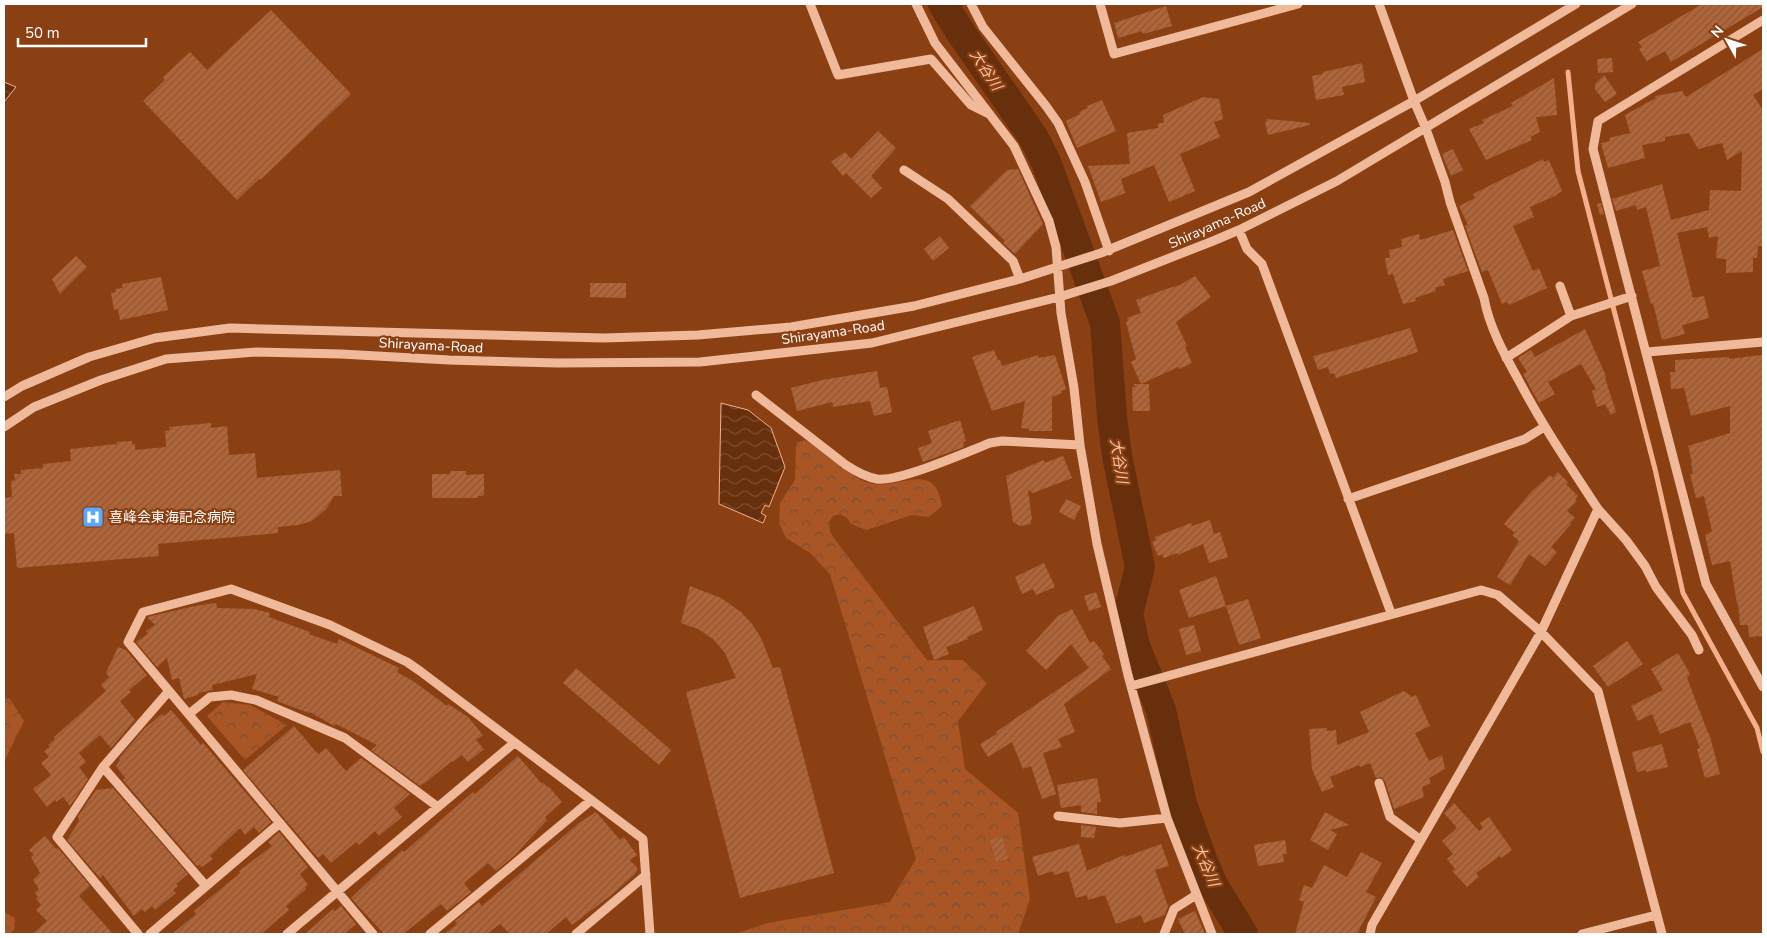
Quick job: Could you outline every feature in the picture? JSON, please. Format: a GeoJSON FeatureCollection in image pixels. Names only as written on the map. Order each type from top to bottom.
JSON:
{"type":"FeatureCollection","features":[{"type":"Feature","properties":{"kind":"street"},"geometry":{"type":"LineString","coordinates":[[810,4],[838,75],[931,59],[971,105],[991,116]]}},
{"type":"Feature","properties":{"kind":"street"},"geometry":{"type":"LineString","coordinates":[[916,4],[935,43],[1014,146],[1049,221],[1061,266],[1080,445],[1097,544],[1135,685],[1167,818],[1212,934]]}},
{"type":"Feature","properties":{"kind":"street"},"geometry":{"type":"LineString","coordinates":[[971,4],[983,27],[1058,123],[1085,182],[1105,252]]}},
{"type":"Feature","properties":{"kind":"street"},"geometry":{"type":"LineString","coordinates":[[1100,4],[1114,54],[1298,4]]}},
{"type":"Feature","properties":{"kind":"street"},"geometry":{"type":"LineString","coordinates":[[1379,4],[1445,182],[1486,309],[1506,358],[1544,426],[1598,509],[1626,540],[1645,566],[1656,587],[1692,635],[1699,650]]}},
{"type":"Feature","properties":{"kind":"street","name":"Shirayama-Road"},"geometry":{"type":"LineString","coordinates":[[4,397],[22,386],[89,358],[155,338],[206,330],[260,328],[604,338],[698,334],[791,327],[853,318],[914,306],[1020,279],[1105,252],[1249,192],[1414,101],[1576,4]]}},
{"type":"Feature","properties":{"kind":"street","name":"Shirayama-Road"},"geometry":{"type":"LineString","coordinates":[[4,427],[34,407],[101,380],[166,359],[257,352],[558,363],[700,362],[872,343],[1063,296],[1171,258],[1239,230],[1336,182],[1632,4]]}},
{"type":"Feature","properties":{"kind":"street"},"geometry":{"type":"LineString","coordinates":[[1763,20],[1598,121],[1593,149],[1706,584],[1763,687]]}},
{"type":"Feature","properties":{"kind":"street"},"geometry":{"type":"LineString","coordinates":[[904,170],[948,198],[1013,261],[1020,279]]}},
{"type":"Feature","properties":{"kind":"street"},"geometry":{"type":"LineString","coordinates":[[1239,230],[1247,249],[1262,264],[1391,613]]}},
{"type":"Feature","properties":{"kind":"street"},"geometry":{"type":"LineString","coordinates":[[1560,286],[1571,316]]}},
{"type":"Feature","properties":{"kind":"street"},"geometry":{"type":"LineString","coordinates":[[1506,358],[1571,316],[1632,296]]}},
{"type":"Feature","properties":{"kind":"street"},"geometry":{"type":"LineString","coordinates":[[1647,352],[1763,342]]}},
{"type":"Feature","properties":{"kind":"street"},"geometry":{"type":"LineString","coordinates":[[756,395],[846,465],[858,472],[878,479],[902,476],[990,443],[1002,441],[1080,445]]}},
{"type":"Feature","properties":{"kind":"street"},"geometry":{"type":"LineString","coordinates":[[1348,499],[1525,439],[1544,426]]}},
{"type":"Feature","properties":{"kind":"street"},"geometry":{"type":"LineString","coordinates":[[1370,934],[1372,925],[1541,632],[1598,509]]}},
{"type":"Feature","properties":{"kind":"street"},"geometry":{"type":"LineString","coordinates":[[373,934],[128,642],[143,612],[231,589],[330,625],[407,662],[642,839],[650,934]]}},
{"type":"Feature","properties":{"kind":"street"},"geometry":{"type":"LineString","coordinates":[[1135,685],[1480,590],[1498,594],[1541,632],[1598,691],[1662,934]]}},
{"type":"Feature","properties":{"kind":"street"},"geometry":{"type":"LineString","coordinates":[[138,934],[57,837],[103,767],[169,691]]}},
{"type":"Feature","properties":{"kind":"street"},"geometry":{"type":"LineString","coordinates":[[189,714],[210,697],[231,695],[256,700],[345,738],[438,807]]}},
{"type":"Feature","properties":{"kind":"street"},"geometry":{"type":"LineString","coordinates":[[287,934],[514,743]]}},
{"type":"Feature","properties":{"kind":"street"},"geometry":{"type":"LineString","coordinates":[[103,767],[206,886]]}},
{"type":"Feature","properties":{"kind":"street"},"geometry":{"type":"LineString","coordinates":[[1379,783],[1390,817],[1421,840]]}},
{"type":"Feature","properties":{"kind":"street"},"geometry":{"type":"LineString","coordinates":[[430,934],[590,801]]}},
{"type":"Feature","properties":{"kind":"street"},"geometry":{"type":"LineString","coordinates":[[1058,816],[1120,822],[1167,818]]}},
{"type":"Feature","properties":{"kind":"street"},"geometry":{"type":"LineString","coordinates":[[150,934],[280,823]]}},
{"type":"Feature","properties":{"kind":"street"},"geometry":{"type":"LineString","coordinates":[[576,934],[646,875]]}},
{"type":"Feature","properties":{"kind":"street"},"geometry":{"type":"LineString","coordinates":[[1164,934],[1174,909],[1196,895]]}},
{"type":"Feature","properties":{"kind":"street"},"geometry":{"type":"LineString","coordinates":[[1582,934],[1656,915]]}},
{"type":"Feature","properties":{"kind":"green space"},"geometry":{"type":"Polygon","coordinates":[[[805,440],[861,480],[869,483],[885,484],[917,479],[924,480],[933,484],[939,493],[942,506],[929,517],[912,515],[866,530],[851,524],[847,518],[840,514],[833,516],[829,522],[830,531],[927,660],[963,660],[987,683],[958,721],[965,769],[1018,813],[1030,899],[1018,934],[735,934],[768,923],[890,902],[916,859],[830,574],[810,553],[786,538],[779,523],[780,503],[795,480],[796,443],[805,440]]]}},
{"type":"Feature","properties":{"kind":"green space"},"geometry":{"type":"Polygon","coordinates":[[[9,698],[24,721],[4,762],[4,699],[9,698]]]}},
{"type":"Feature","properties":{"kind":"green space"},"geometry":{"type":"Polygon","coordinates":[[[223,702],[250,705],[287,725],[245,760],[207,716],[223,702]]]}},
{"type":"Feature","properties":{"kind":"green space"},"geometry":{"type":"Polygon","coordinates":[[[4,912],[15,918],[14,930],[9,934],[4,934],[4,912]]]}},
{"type":"Feature","properties":{"kind":"water"},"geometry":{"type":"Polygon","coordinates":[[[4,82],[16,87],[4,102],[4,82]]]}},
{"type":"Feature","properties":{"kind":"water"},"geometry":{"type":"Polygon","coordinates":[[[721,403],[748,410],[771,428],[785,467],[769,507],[765,505],[761,513],[766,516],[763,523],[719,504],[721,403]]]}},
{"type":"Feature","properties":{"kind":"building"},"geometry":{"type":"Polygon","coordinates":[[[1702,4],[1763,4],[1763,7],[1671,62],[1665,51],[1647,61],[1639,49],[1642,47],[1638,42],[1702,4]]]}},
{"type":"Feature","properties":{"kind":"building"},"geometry":{"type":"Polygon","coordinates":[[[1166,6],[1172,26],[1143,34],[1142,31],[1118,38],[1114,23],[1166,6]]]}},
{"type":"Feature","properties":{"kind":"building"},"geometry":{"type":"Polygon","coordinates":[[[271,10],[351,94],[237,200],[143,101],[165,80],[163,77],[190,52],[207,70],[271,10]]]}},
{"type":"Feature","properties":{"kind":"building"},"geometry":{"type":"Polygon","coordinates":[[[1763,49],[1763,89],[1753,95],[1763,110],[1763,246],[1758,246],[1757,258],[1753,258],[1753,272],[1726,273],[1726,259],[1716,258],[1718,236],[1709,238],[1707,227],[1677,233],[1693,298],[1704,296],[1709,318],[1682,325],[1685,334],[1662,340],[1653,303],[1651,304],[1642,271],[1660,266],[1646,207],[1637,210],[1636,205],[1616,211],[1612,199],[1662,184],[1671,220],[1709,210],[1710,190],[1741,191],[1742,151],[1727,160],[1722,143],[1698,149],[1689,133],[1665,137],[1665,141],[1642,145],[1645,158],[1608,168],[1601,143],[1610,141],[1609,138],[1630,133],[1625,115],[1656,98],[1655,96],[1682,91],[1686,97],[1763,49]]]}},
{"type":"Feature","properties":{"kind":"building"},"geometry":{"type":"Polygon","coordinates":[[[1612,58],[1613,72],[1598,73],[1597,59],[1612,58]]]}},
{"type":"Feature","properties":{"kind":"building"},"geometry":{"type":"Polygon","coordinates":[[[1362,63],[1365,82],[1342,87],[1344,95],[1316,100],[1312,76],[1362,63]]]}},
{"type":"Feature","properties":{"kind":"building"},"geometry":{"type":"Polygon","coordinates":[[[1604,75],[1617,94],[1605,102],[1595,89],[1595,84],[1604,75]]]}},
{"type":"Feature","properties":{"kind":"building"},"geometry":{"type":"Polygon","coordinates":[[[1554,78],[1557,115],[1536,117],[1540,132],[1530,137],[1532,140],[1486,160],[1469,129],[1484,123],[1482,120],[1513,106],[1511,103],[1554,78]]]}},
{"type":"Feature","properties":{"kind":"building"},"geometry":{"type":"Polygon","coordinates":[[[1203,97],[1219,99],[1223,119],[1214,122],[1220,137],[1180,154],[1195,191],[1169,202],[1154,165],[1121,179],[1125,193],[1101,202],[1088,166],[1130,164],[1127,133],[1158,128],[1158,123],[1164,123],[1163,115],[1203,97]]]}},
{"type":"Feature","properties":{"kind":"building"},"geometry":{"type":"Polygon","coordinates":[[[1102,100],[1116,131],[1077,148],[1066,121],[1080,114],[1079,112],[1088,108],[1087,106],[1102,100]]]}},
{"type":"Feature","properties":{"kind":"building"},"geometry":{"type":"Polygon","coordinates":[[[1266,119],[1310,123],[1310,125],[1268,135],[1266,119]]]}},
{"type":"Feature","properties":{"kind":"building"},"geometry":{"type":"Polygon","coordinates":[[[878,131],[896,148],[871,176],[882,188],[871,198],[846,173],[843,176],[831,162],[845,152],[851,159],[878,131]]]}},
{"type":"Feature","properties":{"kind":"building"},"geometry":{"type":"Polygon","coordinates":[[[1453,149],[1463,170],[1451,176],[1442,154],[1453,149]]]}},
{"type":"Feature","properties":{"kind":"building"},"geometry":{"type":"Polygon","coordinates":[[[1543,159],[1544,162],[1549,160],[1562,191],[1530,207],[1534,217],[1513,226],[1533,271],[1539,268],[1547,288],[1509,305],[1507,302],[1502,304],[1488,270],[1482,272],[1465,226],[1468,225],[1459,206],[1475,198],[1473,194],[1543,159]]]}},
{"type":"Feature","properties":{"kind":"building"},"geometry":{"type":"Polygon","coordinates":[[[1018,169],[1043,224],[1015,254],[1003,243],[1005,241],[970,206],[1007,170],[1018,169]]]}},
{"type":"Feature","properties":{"kind":"building"},"geometry":{"type":"Polygon","coordinates":[[[1601,203],[1604,214],[1600,215],[1597,204],[1601,203]]]}},
{"type":"Feature","properties":{"kind":"building"},"geometry":{"type":"Polygon","coordinates":[[[1453,230],[1468,271],[1443,279],[1445,285],[1435,288],[1436,291],[1415,298],[1416,301],[1403,304],[1393,274],[1388,275],[1385,258],[1390,258],[1389,250],[1402,247],[1401,239],[1419,234],[1420,240],[1453,230]]]}},
{"type":"Feature","properties":{"kind":"building"},"geometry":{"type":"Polygon","coordinates":[[[940,236],[949,248],[933,261],[924,249],[940,236]]]}},
{"type":"Feature","properties":{"kind":"building"},"geometry":{"type":"Polygon","coordinates":[[[76,256],[87,267],[60,294],[52,279],[76,256]]]}},
{"type":"Feature","properties":{"kind":"building"},"geometry":{"type":"Polygon","coordinates":[[[1195,276],[1211,297],[1176,322],[1187,346],[1185,347],[1192,363],[1179,369],[1178,367],[1141,384],[1131,362],[1136,359],[1126,322],[1128,321],[1127,318],[1141,313],[1136,300],[1180,285],[1195,276]]]}},
{"type":"Feature","properties":{"kind":"building"},"geometry":{"type":"Polygon","coordinates":[[[161,277],[168,310],[120,320],[118,309],[114,310],[111,293],[116,292],[115,289],[123,288],[122,284],[161,277]]]}},
{"type":"Feature","properties":{"kind":"building"},"geometry":{"type":"Polygon","coordinates":[[[590,283],[626,283],[626,298],[590,297],[590,283]]]}},
{"type":"Feature","properties":{"kind":"building"},"geometry":{"type":"Polygon","coordinates":[[[1410,328],[1418,352],[1336,378],[1334,373],[1330,374],[1328,367],[1318,370],[1313,356],[1410,328]]]}},
{"type":"Feature","properties":{"kind":"building"},"geometry":{"type":"Polygon","coordinates":[[[1585,329],[1606,376],[1616,412],[1611,415],[1605,404],[1597,407],[1592,391],[1596,389],[1581,364],[1548,382],[1555,394],[1539,403],[1523,374],[1527,372],[1518,358],[1531,350],[1535,357],[1585,329]]]}},
{"type":"Feature","properties":{"kind":"building"},"geometry":{"type":"Polygon","coordinates":[[[994,350],[1002,366],[1038,355],[1039,358],[1055,355],[1066,389],[1052,397],[1052,431],[1029,431],[1029,429],[1021,428],[1025,401],[992,411],[972,357],[994,350]]]}},
{"type":"Feature","properties":{"kind":"building"},"geometry":{"type":"Polygon","coordinates":[[[1762,355],[1763,636],[1749,637],[1748,625],[1740,625],[1730,561],[1712,565],[1705,535],[1712,531],[1704,496],[1696,498],[1690,474],[1693,474],[1688,446],[1730,433],[1730,406],[1691,416],[1684,388],[1671,389],[1670,372],[1675,372],[1675,360],[1729,357],[1729,359],[1762,355]]]}},
{"type":"Feature","properties":{"kind":"building"},"geometry":{"type":"Polygon","coordinates":[[[877,371],[880,388],[887,387],[892,412],[874,416],[870,401],[833,407],[832,402],[797,411],[791,388],[822,380],[877,371]]]}},
{"type":"Feature","properties":{"kind":"building"},"geometry":{"type":"Polygon","coordinates":[[[1134,384],[1149,384],[1150,411],[1133,411],[1132,387],[1135,387],[1134,384]]]}},
{"type":"Feature","properties":{"kind":"building"},"geometry":{"type":"Polygon","coordinates":[[[960,420],[966,441],[963,442],[964,447],[923,462],[918,448],[932,443],[928,431],[960,420]]]}},
{"type":"Feature","properties":{"kind":"building"},"geometry":{"type":"Polygon","coordinates":[[[211,423],[211,428],[227,426],[229,455],[255,453],[257,478],[340,470],[342,496],[334,496],[326,509],[312,521],[298,525],[278,527],[278,533],[158,544],[159,556],[17,568],[14,533],[4,534],[4,498],[12,497],[11,481],[15,480],[14,474],[21,474],[21,470],[43,468],[43,464],[71,461],[70,449],[132,441],[132,444],[135,444],[135,450],[166,447],[165,431],[170,430],[169,427],[211,423]]]}},
{"type":"Feature","properties":{"kind":"building"},"geometry":{"type":"Polygon","coordinates":[[[1063,456],[1072,478],[1033,493],[1028,490],[1031,524],[1020,526],[1013,522],[1006,476],[1044,460],[1044,463],[1063,456]]]}},
{"type":"Feature","properties":{"kind":"building"},"geometry":{"type":"Polygon","coordinates":[[[450,471],[466,471],[466,475],[484,474],[484,494],[478,496],[478,498],[432,498],[432,474],[450,474],[450,471]]]}},
{"type":"Feature","properties":{"kind":"building"},"geometry":{"type":"Polygon","coordinates":[[[1558,472],[1568,482],[1566,484],[1578,496],[1575,499],[1577,501],[1567,511],[1575,518],[1551,547],[1557,552],[1545,566],[1529,554],[1510,585],[1497,577],[1519,541],[1512,535],[1515,533],[1504,524],[1531,492],[1550,475],[1553,478],[1558,472]]]}},
{"type":"Feature","properties":{"kind":"building"},"geometry":{"type":"Polygon","coordinates":[[[1066,499],[1081,506],[1074,520],[1059,512],[1066,499]]]}},
{"type":"Feature","properties":{"kind":"building"},"geometry":{"type":"Polygon","coordinates":[[[1210,520],[1214,534],[1220,532],[1228,557],[1209,563],[1203,544],[1178,555],[1177,553],[1164,558],[1162,554],[1158,556],[1152,542],[1156,540],[1155,537],[1191,523],[1192,526],[1210,520]]]}},
{"type":"Feature","properties":{"kind":"building"},"geometry":{"type":"Polygon","coordinates":[[[1044,563],[1055,587],[1036,595],[1033,589],[1022,594],[1015,577],[1044,563]]]}},
{"type":"Feature","properties":{"kind":"building"},"geometry":{"type":"Polygon","coordinates":[[[1216,576],[1226,606],[1189,618],[1179,590],[1216,576]]]}},
{"type":"Feature","properties":{"kind":"building"},"geometry":{"type":"Polygon","coordinates":[[[690,586],[721,598],[741,612],[761,638],[773,668],[780,667],[834,873],[740,898],[686,692],[736,678],[725,653],[713,639],[698,629],[681,623],[690,586]]]}},
{"type":"Feature","properties":{"kind":"building"},"geometry":{"type":"Polygon","coordinates":[[[1096,592],[1101,607],[1089,611],[1084,596],[1096,592]]]}},
{"type":"Feature","properties":{"kind":"building"},"geometry":{"type":"Polygon","coordinates":[[[1248,599],[1261,638],[1239,645],[1226,606],[1248,599]]]}},
{"type":"Feature","properties":{"kind":"building"},"geometry":{"type":"Polygon","coordinates":[[[216,603],[217,608],[254,609],[270,613],[269,617],[337,644],[339,639],[399,668],[397,672],[413,681],[447,706],[448,704],[468,717],[483,735],[476,740],[484,749],[468,762],[462,755],[420,786],[371,750],[377,745],[336,724],[334,726],[310,712],[277,701],[279,697],[252,689],[257,674],[212,685],[213,690],[198,693],[198,695],[184,699],[179,678],[172,680],[167,658],[157,667],[136,642],[148,634],[146,631],[155,625],[147,617],[216,603]]]}},
{"type":"Feature","properties":{"kind":"building"},"geometry":{"type":"Polygon","coordinates":[[[974,606],[983,630],[967,637],[968,639],[946,647],[949,654],[934,660],[923,627],[974,606]]]}},
{"type":"Feature","properties":{"kind":"building"},"geometry":{"type":"Polygon","coordinates":[[[1072,609],[1090,643],[1094,641],[1104,654],[1102,656],[1111,669],[1064,704],[1075,732],[1058,739],[1062,747],[1043,753],[1056,794],[1042,799],[1031,766],[1023,769],[1012,742],[988,757],[980,744],[997,734],[996,732],[1089,668],[1071,644],[1046,670],[1026,651],[1058,616],[1072,609]]]}},
{"type":"Feature","properties":{"kind":"building"},"geometry":{"type":"Polygon","coordinates":[[[1194,625],[1201,651],[1186,655],[1179,629],[1194,625]]]}},
{"type":"Feature","properties":{"kind":"building"},"geometry":{"type":"Polygon","coordinates":[[[1627,641],[1643,664],[1608,687],[1593,666],[1627,641]]]}},
{"type":"Feature","properties":{"kind":"building"},"geometry":{"type":"Polygon","coordinates":[[[118,647],[126,650],[147,675],[129,690],[131,692],[120,701],[135,720],[111,748],[100,735],[79,753],[86,762],[79,767],[88,779],[70,806],[63,797],[56,802],[55,800],[47,807],[33,789],[51,775],[41,763],[49,757],[44,751],[50,747],[48,745],[55,739],[54,737],[106,691],[101,685],[109,677],[106,673],[118,647]]]}},
{"type":"Feature","properties":{"kind":"building"},"geometry":{"type":"Polygon","coordinates":[[[1678,653],[1690,674],[1687,678],[1709,733],[1720,774],[1705,778],[1697,749],[1700,748],[1690,722],[1660,734],[1652,714],[1638,721],[1631,706],[1663,690],[1651,669],[1678,653]]]}},
{"type":"Feature","properties":{"kind":"building"},"geometry":{"type":"Polygon","coordinates":[[[576,668],[671,750],[659,765],[563,683],[576,668]]]}},
{"type":"Feature","properties":{"kind":"building"},"geometry":{"type":"Polygon","coordinates":[[[1404,691],[1412,697],[1416,695],[1430,726],[1415,733],[1429,761],[1442,755],[1445,769],[1429,778],[1431,783],[1422,787],[1424,797],[1394,809],[1385,781],[1381,777],[1376,778],[1370,763],[1360,767],[1359,765],[1330,777],[1334,787],[1322,792],[1312,769],[1309,729],[1327,728],[1327,731],[1336,730],[1337,745],[1369,732],[1360,712],[1404,691]]]}},
{"type":"Feature","properties":{"kind":"building"},"geometry":{"type":"Polygon","coordinates":[[[171,710],[201,745],[203,743],[271,822],[259,833],[254,827],[245,835],[240,828],[210,856],[213,859],[202,867],[197,866],[123,780],[125,778],[116,766],[120,760],[119,758],[145,728],[162,714],[164,716],[171,710]]]}},
{"type":"Feature","properties":{"kind":"building"},"geometry":{"type":"Polygon","coordinates":[[[294,726],[317,753],[319,754],[326,748],[346,771],[361,758],[410,794],[394,808],[402,817],[379,836],[375,831],[359,845],[356,842],[331,863],[323,854],[318,858],[243,770],[294,726]]]}},
{"type":"Feature","properties":{"kind":"building"},"geometry":{"type":"Polygon","coordinates":[[[1662,744],[1668,767],[1637,772],[1632,752],[1662,744]]]}},
{"type":"Feature","properties":{"kind":"building"},"geometry":{"type":"Polygon","coordinates":[[[518,756],[542,784],[543,782],[548,786],[562,802],[545,817],[547,820],[515,855],[496,871],[488,863],[464,883],[471,892],[447,911],[441,904],[403,934],[384,934],[351,898],[402,850],[404,852],[518,756]]]}},
{"type":"Feature","properties":{"kind":"building"},"geometry":{"type":"Polygon","coordinates":[[[1097,778],[1101,802],[1097,802],[1097,814],[1081,812],[1081,805],[1061,808],[1057,785],[1097,778]]]}},
{"type":"Feature","properties":{"kind":"building"},"geometry":{"type":"Polygon","coordinates":[[[113,788],[188,874],[176,884],[178,886],[173,890],[176,893],[155,910],[152,906],[145,912],[142,909],[134,916],[103,875],[100,878],[67,840],[79,821],[78,816],[96,790],[113,788]]]}},
{"type":"Feature","properties":{"kind":"building"},"geometry":{"type":"Polygon","coordinates":[[[1454,803],[1479,831],[1483,828],[1480,823],[1489,817],[1512,850],[1476,873],[1479,877],[1467,887],[1452,871],[1455,869],[1447,859],[1453,854],[1442,841],[1457,828],[1444,813],[1454,803]]]}},
{"type":"Feature","properties":{"kind":"building"},"geometry":{"type":"Polygon","coordinates":[[[596,812],[620,840],[624,837],[637,855],[630,860],[638,869],[635,874],[609,897],[572,925],[566,917],[546,934],[510,934],[500,924],[487,934],[444,934],[457,924],[455,921],[479,902],[482,906],[579,823],[596,812]]]}},
{"type":"Feature","properties":{"kind":"building"},"geometry":{"type":"Polygon","coordinates":[[[1325,812],[1349,825],[1330,830],[1337,834],[1328,850],[1310,840],[1325,812]]]}},
{"type":"Feature","properties":{"kind":"building"},"geometry":{"type":"Polygon","coordinates":[[[1081,825],[1096,827],[1094,838],[1081,837],[1081,825]]]}},
{"type":"Feature","properties":{"kind":"building"},"geometry":{"type":"Polygon","coordinates":[[[279,832],[308,867],[300,874],[308,885],[305,887],[306,889],[286,906],[289,910],[261,934],[172,934],[196,914],[194,911],[240,873],[239,871],[272,846],[268,842],[279,832]]]}},
{"type":"Feature","properties":{"kind":"building"},"geometry":{"type":"Polygon","coordinates":[[[45,836],[56,849],[58,848],[90,886],[79,896],[113,934],[32,934],[47,921],[36,910],[41,905],[36,899],[38,897],[35,893],[39,889],[33,880],[40,873],[31,857],[34,855],[29,850],[45,836]]]}},
{"type":"Feature","properties":{"kind":"building"},"geometry":{"type":"Polygon","coordinates":[[[1002,836],[1008,859],[996,862],[990,840],[1002,836]]]}},
{"type":"Feature","properties":{"kind":"building"},"geometry":{"type":"Polygon","coordinates":[[[1285,840],[1287,854],[1283,854],[1284,862],[1258,866],[1254,845],[1285,840]]]}},
{"type":"Feature","properties":{"kind":"building"},"geometry":{"type":"Polygon","coordinates":[[[1079,844],[1087,871],[1124,855],[1125,857],[1161,844],[1169,866],[1155,870],[1168,906],[1165,915],[1144,923],[1141,915],[1116,924],[1105,895],[1088,900],[1087,895],[1076,898],[1068,871],[1054,875],[1053,871],[1038,876],[1032,857],[1079,844]]]}},
{"type":"Feature","properties":{"kind":"building"},"geometry":{"type":"Polygon","coordinates":[[[1361,852],[1382,863],[1366,892],[1376,897],[1357,934],[1295,934],[1304,902],[1299,900],[1304,885],[1312,888],[1324,865],[1347,877],[1361,852]]]}},
{"type":"Feature","properties":{"kind":"building"},"geometry":{"type":"Polygon","coordinates":[[[341,906],[356,924],[344,934],[305,934],[333,909],[335,911],[341,906]]]}},
{"type":"Feature","properties":{"kind":"building"},"geometry":{"type":"Polygon","coordinates":[[[1195,911],[1205,934],[1185,934],[1178,919],[1195,911]]]}},
{"type":"Feature","properties":{"kind":"waterway","name":"大谷川"},"geometry":{"type":"LineString","coordinates":[[943,4],[1034,138],[1046,162],[1105,323],[1117,456],[1140,567],[1128,614],[1135,646],[1161,710],[1182,804],[1202,859],[1213,885],[1243,934]]}},
{"type":"Feature","properties":{"kind":"waterway"},"geometry":{"type":"LineString","coordinates":[[1568,72],[1578,171],[1655,469],[1683,593],[1757,728],[1763,752]]}},
{"type":"Feature","properties":{"kind":"place","name":"喜峰会東海記念病院"},"geometry":{"type":"Point","coordinates":[93,517]}}]}
